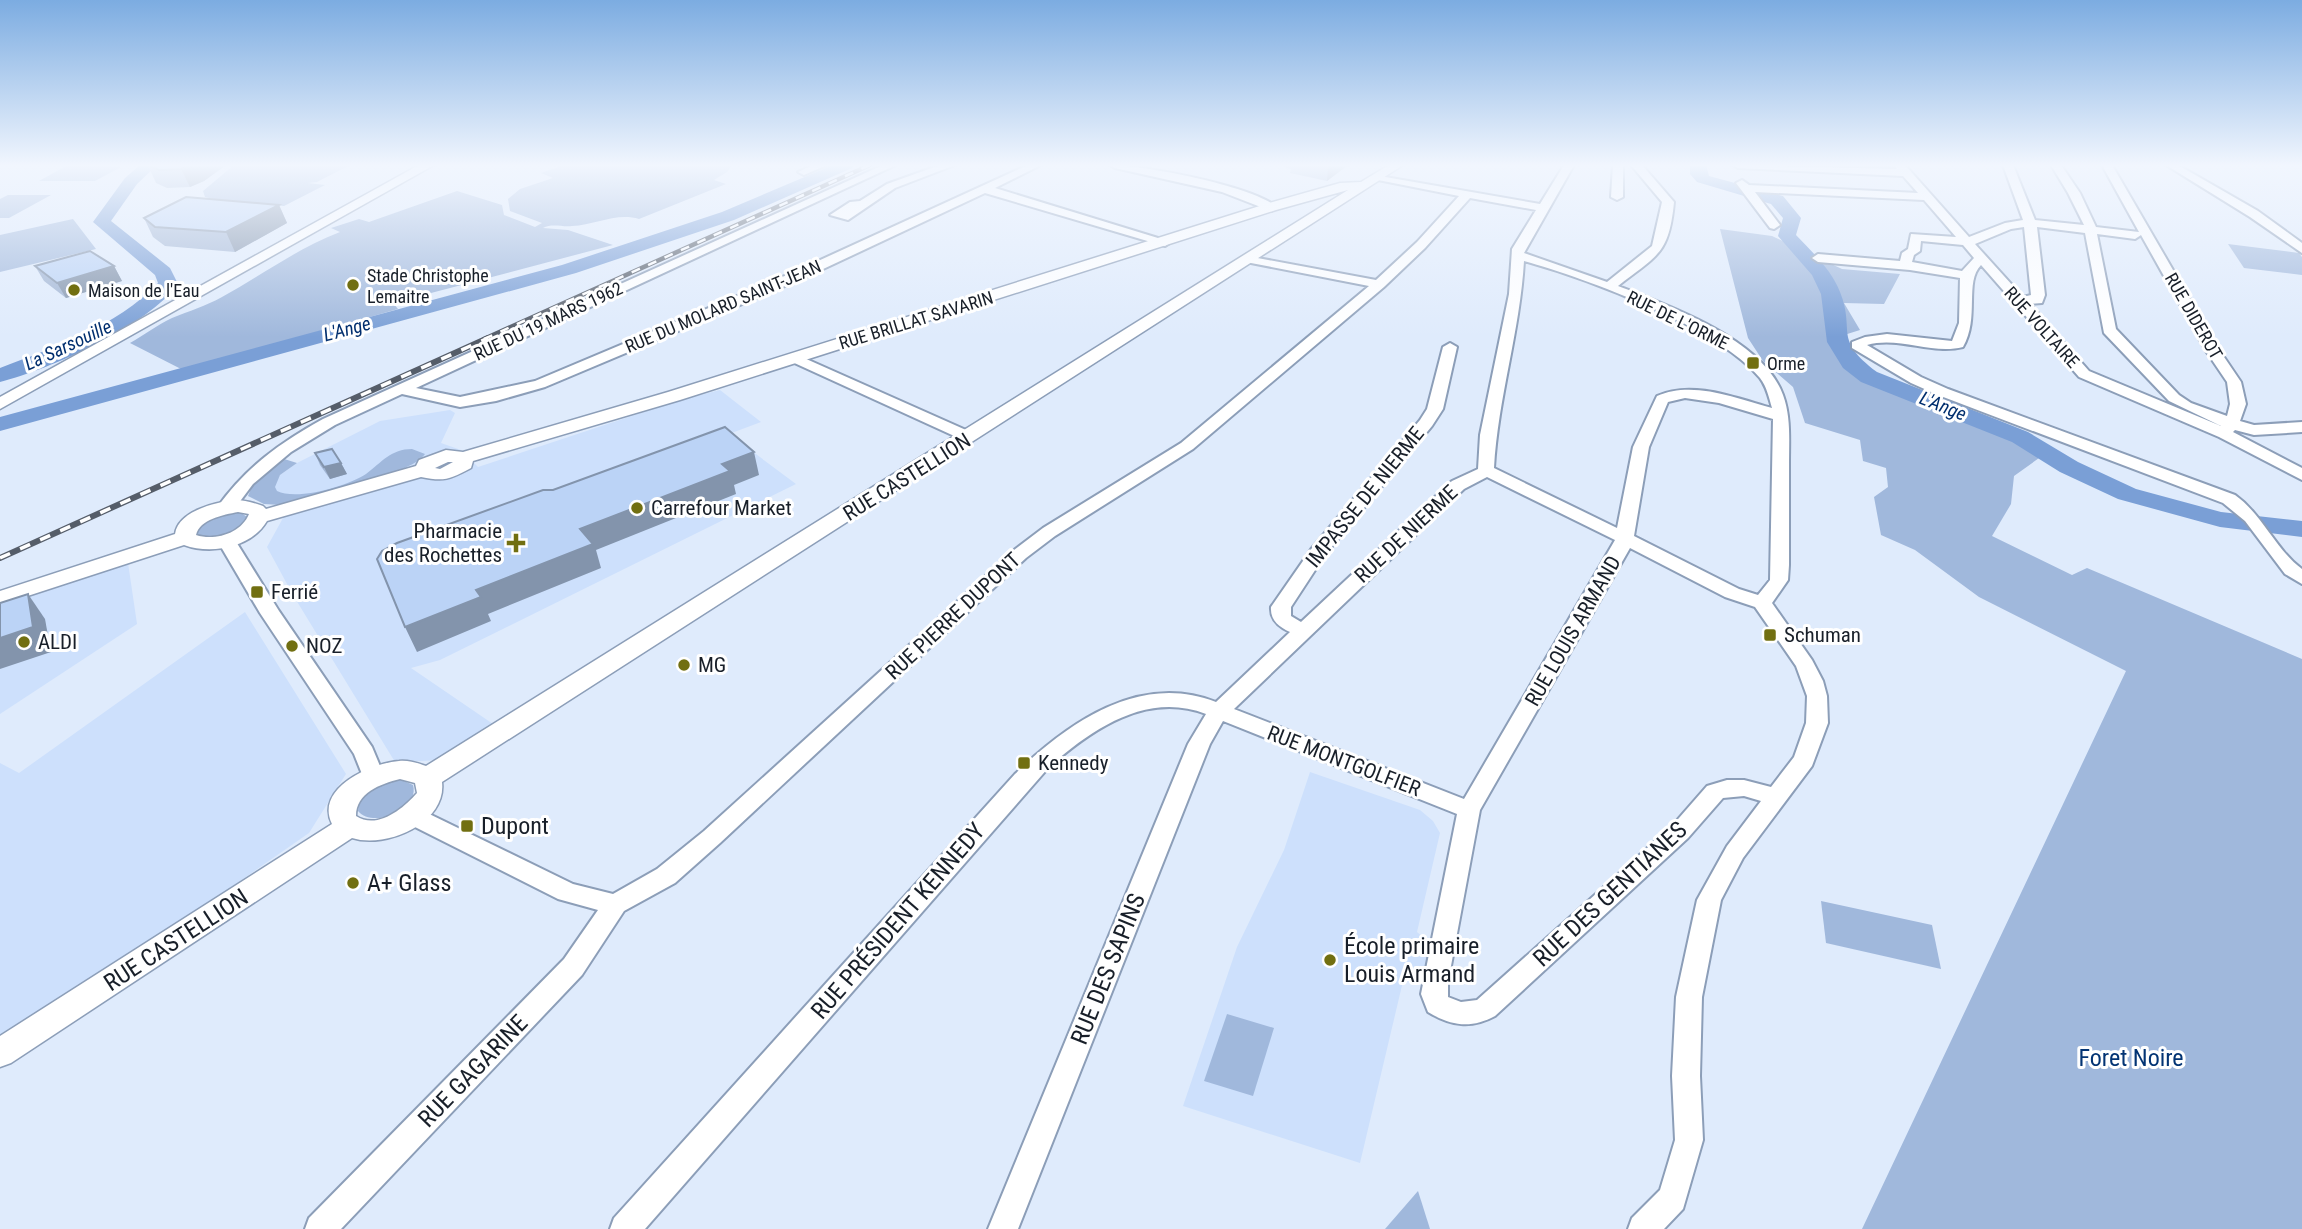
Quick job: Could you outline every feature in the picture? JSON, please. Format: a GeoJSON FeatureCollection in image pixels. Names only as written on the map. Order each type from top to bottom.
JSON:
{"type":"FeatureCollection","features":[{"type":"Feature","properties":{"kind":"main road"},"geometry":{"type":"LineString","coordinates":[[0,404],[325,222]]}},
{"type":"Feature","properties":{"kind":"main road","name":"RUE BRILLAT SAVARIN"},"geometry":{"type":"LineString","coordinates":[[0,598],[185,538],[198,544],[226,540],[249,530],[259,517],[424,470],[430,461],[440,457],[463,458],[794,358],[1225,222]]}},
{"type":"Feature","properties":{"kind":"main road","name":"RUE CASTELLION"},"geometry":{"type":"LineString","coordinates":[[428,778],[1308,222]]}},
{"type":"Feature","properties":{"kind":"main road"},"geometry":{"type":"LineString","coordinates":[[226,508],[248,507],[256,510],[259,517]]}},
{"type":"Feature","properties":{"kind":"main road","name":"RUE BRILLAT SAVARIN"},"geometry":{"type":"LineString","coordinates":[[185,538],[186,529],[197,519],[226,508]]}},
{"type":"Feature","properties":{"kind":"main road"},"geometry":{"type":"LineString","coordinates":[[400,770],[412,771],[428,778],[430,794],[425,803],[411,815],[380,829],[368,830],[350,826],[343,818],[345,801],[362,784],[374,778],[400,770]]}},
{"type":"Feature","properties":{"kind":"main road","name":"RUE CASTELLION"},"geometry":{"type":"LineString","coordinates":[[0,1053],[350,826]]}},
{"type":"Feature","properties":{"kind":"street","name":"RUE DU 19 MARS 1962"},"geometry":{"type":"LineString","coordinates":[[398,395],[436,372],[765,222]]}},
{"type":"Feature","properties":{"kind":"street","name":"RUE DU MOLARD SAINT-JEAN"},"geometry":{"type":"LineString","coordinates":[[398,395],[426,395],[460,402],[540,384],[799,275],[913,222]]}},
{"type":"Feature","properties":{"kind":"street"},"geometry":{"type":"LineString","coordinates":[[1098,222],[1165,242]]}},
{"type":"Feature","properties":{"kind":"street","name":"RUE PIERRE DUPONT"},"geometry":{"type":"LineString","coordinates":[[615,904],[666,876],[683,863],[1032,544],[1187,446],[1380,284],[1442,222]]}},
{"type":"Feature","properties":{"kind":"street"},"geometry":{"type":"LineString","coordinates":[[1533,222],[1521,241],[1518,256],[1516,294],[1488,435],[1486,471],[1502,476],[1732,593],[1762,603],[1805,665],[1817,696],[1814,736],[1804,760],[1735,852],[1709,900],[1689,997],[1686,1076],[1689,1140],[1672,1199],[1643,1229]]}},
{"type":"Feature","properties":{"kind":"street"},"geometry":{"type":"LineString","coordinates":[[1608,287],[1658,248],[1666,222]]}},
{"type":"Feature","properties":{"kind":"street","name":"RUE VOLTAIRE"},"geometry":{"type":"LineString","coordinates":[[1950,222],[2084,374],[2228,429]]}},
{"type":"Feature","properties":{"kind":"street"},"geometry":{"type":"LineString","coordinates":[[2088,222],[2109,330],[2116,340],[2166,387],[2174,398],[2302,475]]}},
{"type":"Feature","properties":{"kind":"street","name":"RUE DIDEROT"},"geometry":{"type":"LineString","coordinates":[[2140,222],[2213,351],[2234,382],[2238,404],[2228,429]]}},
{"type":"Feature","properties":{"kind":"street"},"geometry":{"type":"LineString","coordinates":[[2265,222],[2302,249]]}},
{"type":"Feature","properties":{"kind":"street"},"geometry":{"type":"LineString","coordinates":[[2019,301],[2038,298],[2030,223]]}},
{"type":"Feature","properties":{"kind":"street"},"geometry":{"type":"LineString","coordinates":[[1906,261],[1914,251],[1914,237],[1968,242],[2009,226],[2030,223],[2135,235]]}},
{"type":"Feature","properties":{"kind":"street"},"geometry":{"type":"LineString","coordinates":[[1848,248],[1964,275]]}},
{"type":"Feature","properties":{"kind":"street","name":"RUE DE L'ORME"},"geometry":{"type":"LineString","coordinates":[[1518,256],[1608,287],[1702,328],[1745,356],[1772,385],[1781,416],[1779,580],[1762,603]]}},
{"type":"Feature","properties":{"kind":"street"},"geometry":{"type":"LineString","coordinates":[[1818,258],[1906,261]]}},
{"type":"Feature","properties":{"kind":"street"},"geometry":{"type":"LineString","coordinates":[[1982,258],[1972,263],[1964,275],[1966,326],[1958,344],[1947,346],[1880,338],[1863,340],[1857,345],[1916,380],[2229,499],[2258,524],[2286,565],[2302,578]]}},
{"type":"Feature","properties":{"kind":"street"},"geometry":{"type":"LineString","coordinates":[[1251,259],[1380,284]]}},
{"type":"Feature","properties":{"kind":"street","name":"IMPASSE DE NIERME"},"geometry":{"type":"LineString","coordinates":[[1304,631],[1280,617],[1281,607],[1318,552],[1426,423],[1435,409],[1450,347]]}},
{"type":"Feature","properties":{"kind":"street"},"geometry":{"type":"LineString","coordinates":[[794,358],[969,438]]}},
{"type":"Feature","properties":{"kind":"street"},"geometry":{"type":"LineString","coordinates":[[426,395],[427,385],[436,372]]}},
{"type":"Feature","properties":{"kind":"street","name":"RUE LOUIS ARMAND"},"geometry":{"type":"LineString","coordinates":[[1447,1010],[1437,1003],[1434,982],[1469,810],[1612,566],[1625,537],[1641,447],[1662,399],[1668,394],[1684,392],[1781,416]]}},
{"type":"Feature","properties":{"kind":"street"},"geometry":{"type":"LineString","coordinates":[[226,508],[240,487],[267,461],[307,434],[358,408],[398,395],[460,402]]}},
{"type":"Feature","properties":{"kind":"street"},"geometry":{"type":"LineString","coordinates":[[2228,429],[2302,427]]}},
{"type":"Feature","properties":{"kind":"street"},"geometry":{"type":"LineString","coordinates":[[2228,429],[2302,464]]}},
{"type":"Feature","properties":{"kind":"street","name":"RUE DE NIERME"},"geometry":{"type":"LineString","coordinates":[[1218,712],[1458,485],[1486,471]]}},
{"type":"Feature","properties":{"kind":"street"},"geometry":{"type":"LineString","coordinates":[[226,540],[270,612],[364,752],[374,778]]}},
{"type":"Feature","properties":{"kind":"street","name":"RUE PRÉSIDENT KENNEDY"},"geometry":{"type":"LineString","coordinates":[[625,1229],[1044,757],[1098,719],[1137,702],[1155,699],[1185,700],[1218,712]]}},
{"type":"Feature","properties":{"kind":"street","name":"RUE MONTGOLFIER"},"geometry":{"type":"LineString","coordinates":[[1218,712],[1469,810]]}},
{"type":"Feature","properties":{"kind":"street","name":"RUE DES SAPINS"},"geometry":{"type":"LineString","coordinates":[[1003,1229],[1199,744],[1218,712]]}},
{"type":"Feature","properties":{"kind":"street","name":"RUE DES GENTIANES"},"geometry":{"type":"LineString","coordinates":[[1447,1010],[1470,1014],[1486,1008],[1680,832],[1715,792],[1727,788],[1744,788],[1776,797]]}},
{"type":"Feature","properties":{"kind":"street"},"geometry":{"type":"LineString","coordinates":[[411,815],[567,892],[615,904]]}},
{"type":"Feature","properties":{"kind":"street","name":"RUE GAGARINE"},"geometry":{"type":"LineString","coordinates":[[320,1229],[573,967],[615,904]]}},
{"type":"Feature","properties":{"kind":"shaded area"},"geometry":{"type":"Polygon","coordinates":[[[720,390],[761,422],[729,434],[796,484],[440,660],[411,668],[496,726],[444,760],[395,762],[293,595],[267,547],[283,518],[269,493],[280,475],[297,463],[380,421],[450,410],[455,413],[441,443],[461,450],[478,467],[677,401],[720,390]]]}},
{"type":"Feature","properties":{"kind":"shaded area"},"geometry":{"type":"Polygon","coordinates":[[[128,563],[137,624],[0,714],[0,590],[128,563]]]}},
{"type":"Feature","properties":{"kind":"shaded area"},"geometry":{"type":"Polygon","coordinates":[[[245,612],[346,774],[309,833],[0,1048],[0,763],[19,773],[245,612]]]}},
{"type":"Feature","properties":{"kind":"shaded area","name":"École primaire Louis Armand"},"geometry":{"type":"Polygon","coordinates":[[[1310,772],[1420,810],[1433,821],[1440,833],[1417,932],[1431,944],[1424,972],[1404,977],[1360,1163],[1183,1106],[1237,947],[1284,850],[1310,772]]]}},
{"type":"Feature","properties":{"kind":"green space"},"geometry":{"type":"Polygon","coordinates":[[[58,222],[76,222],[96,249],[0,272],[0,235],[58,222]]]}},
{"type":"Feature","properties":{"kind":"green space","name":"Stade Christophe Lemaitre"},"geometry":{"type":"Polygon","coordinates":[[[349,222],[523,222],[535,227],[542,223],[593,222],[543,228],[568,230],[613,245],[412,298],[394,304],[398,309],[183,370],[130,343],[166,321],[237,289],[295,254],[340,232],[331,228],[349,222]]]}},
{"type":"Feature","properties":{"kind":"green space","name":"Foret Noire"},"geometry":{"type":"Polygon","coordinates":[[[1720,229],[1772,236],[1842,269],[1900,274],[1884,304],[1844,303],[1860,330],[1844,335],[1851,359],[1879,377],[2053,448],[2014,476],[2011,504],[1992,536],[2072,575],[2087,568],[2302,659],[2302,1229],[1862,1229],[2126,671],[1979,597],[1915,550],[1881,535],[1874,497],[1888,487],[1886,468],[1863,461],[1860,440],[1805,423],[1793,387],[1763,361],[1748,338],[1720,229]]]}},
{"type":"Feature","properties":{"kind":"green space"},"geometry":{"type":"Polygon","coordinates":[[[2228,244],[2299,253],[2302,257],[2302,275],[2244,268],[2228,244]]]}},
{"type":"Feature","properties":{"kind":"green space"},"geometry":{"type":"Polygon","coordinates":[[[412,449],[425,454],[400,470],[359,484],[281,505],[264,504],[248,496],[252,486],[281,458],[297,463],[280,475],[275,487],[277,491],[286,494],[297,494],[322,491],[358,479],[392,454],[412,449]]]}},
{"type":"Feature","properties":{"kind":"green space"},"geometry":{"type":"Polygon","coordinates":[[[240,512],[247,517],[247,521],[236,530],[208,538],[195,534],[208,517],[240,512]]]}},
{"type":"Feature","properties":{"kind":"green space"},"geometry":{"type":"Polygon","coordinates":[[[393,780],[402,780],[413,785],[413,794],[403,809],[394,814],[374,818],[358,811],[360,799],[374,787],[393,780]]]}},
{"type":"Feature","properties":{"kind":"green space"},"geometry":{"type":"Polygon","coordinates":[[[1821,901],[1932,925],[1941,969],[1826,943],[1821,901]]]}},
{"type":"Feature","properties":{"kind":"green space"},"geometry":{"type":"Polygon","coordinates":[[[1227,1014],[1274,1028],[1253,1096],[1204,1081],[1227,1014]]]}},
{"type":"Feature","properties":{"kind":"green space"},"geometry":{"type":"Polygon","coordinates":[[[1418,1191],[1430,1229],[1385,1229],[1418,1191]]]}},
{"type":"Feature","properties":{"kind":"building"},"geometry":{"type":"Polygon","coordinates":[[[149,222],[245,222],[226,232],[155,227],[149,222]]]}},
{"type":"Feature","properties":{"kind":"building"},"geometry":{"type":"Polygon","coordinates":[[[90,251],[114,266],[57,283],[35,266],[90,251]]]}},
{"type":"Feature","properties":{"kind":"building"},"geometry":{"type":"Polygon","coordinates":[[[725,427],[754,452],[722,464],[730,471],[580,529],[593,544],[476,590],[481,597],[405,627],[377,559],[382,551],[397,543],[543,490],[553,490],[725,427]]]}},
{"type":"Feature","properties":{"kind":"building"},"geometry":{"type":"Polygon","coordinates":[[[332,449],[341,463],[324,467],[315,453],[332,449]]]}},
{"type":"Feature","properties":{"kind":"building"},"geometry":{"type":"Polygon","coordinates":[[[28,594],[33,627],[0,638],[0,603],[28,594]]]}},
{"type":"Feature","properties":{"kind":"waterway","name":"La Sarsouille"},"geometry":{"type":"LineString","coordinates":[[0,376],[114,326],[154,299],[168,284],[163,272],[102,222]]}},
{"type":"Feature","properties":{"kind":"waterway","name":"L'Ange"},"geometry":{"type":"LineString","coordinates":[[0,424],[569,269],[709,222]]}},
{"type":"Feature","properties":{"kind":"waterway","name":"L'Ange"},"geometry":{"type":"LineString","coordinates":[[1791,222],[1787,236],[1821,273],[1831,294],[1837,342],[1851,363],[1869,377],[2020,437],[2069,467],[2127,494],[2220,519],[2302,529]]}},
{"type":"Feature","properties":{"kind":"railway"},"geometry":{"type":"LineString","coordinates":[[484,339],[743,222]]}},
{"type":"Feature","properties":{"kind":"railway"},"geometry":{"type":"LineString","coordinates":[[0,558],[488,338]]}},
{"type":"Feature","properties":{"kind":"place","name":"Stade Christophe Lemaitre"},"geometry":{"type":"Point","coordinates":[353,285]}},
{"type":"Feature","properties":{"kind":"place","name":"Maison de l'Eau"},"geometry":{"type":"Point","coordinates":[74,290]}},
{"type":"Feature","properties":{"kind":"place","name":"Orme"},"geometry":{"type":"Point","coordinates":[1753,363]}},
{"type":"Feature","properties":{"kind":"place","name":"Carrefour Market"},"geometry":{"type":"Point","coordinates":[637,508]}},
{"type":"Feature","properties":{"kind":"place","name":"Pharmacie des Rochettes"},"geometry":{"type":"Point","coordinates":[516,543]}},
{"type":"Feature","properties":{"kind":"place","name":"Ferrié"},"geometry":{"type":"Point","coordinates":[257,592]}},
{"type":"Feature","properties":{"kind":"place","name":"Schuman"},"geometry":{"type":"Point","coordinates":[1770,635]}},
{"type":"Feature","properties":{"kind":"place","name":"ALDI"},"geometry":{"type":"Point","coordinates":[24,642]}},
{"type":"Feature","properties":{"kind":"place","name":"NOZ"},"geometry":{"type":"Point","coordinates":[292,646]}},
{"type":"Feature","properties":{"kind":"place","name":"MG"},"geometry":{"type":"Point","coordinates":[684,665]}},
{"type":"Feature","properties":{"kind":"place","name":"Kennedy"},"geometry":{"type":"Point","coordinates":[1024,763]}},
{"type":"Feature","properties":{"kind":"place","name":"Dupont"},"geometry":{"type":"Point","coordinates":[467,826]}},
{"type":"Feature","properties":{"kind":"place","name":"A+ Glass"},"geometry":{"type":"Point","coordinates":[353,883]}},
{"type":"Feature","properties":{"kind":"place","name":"École primaire Louis Armand"},"geometry":{"type":"Point","coordinates":[1330,960]}}]}
